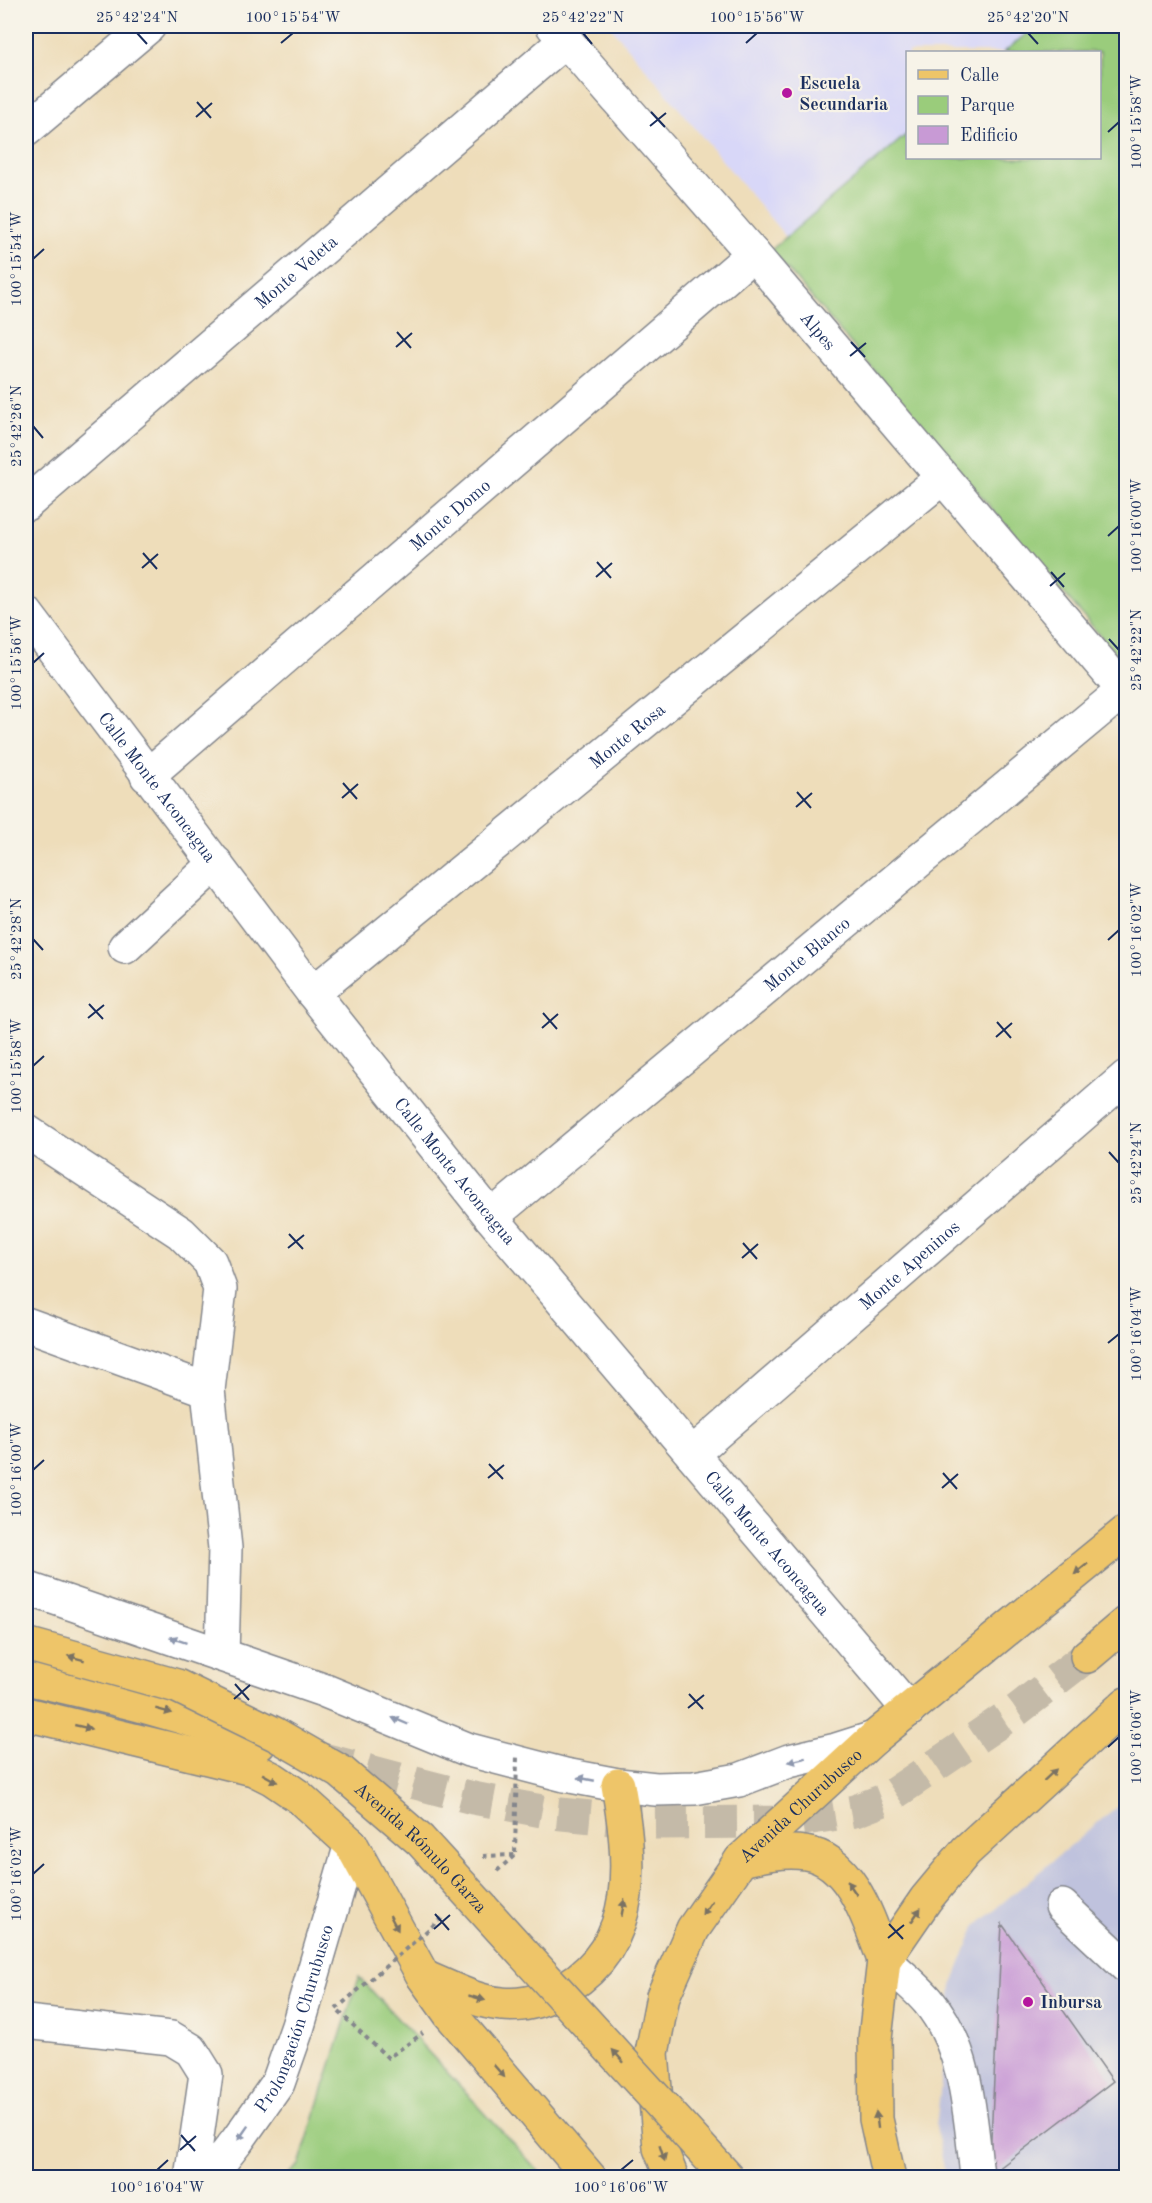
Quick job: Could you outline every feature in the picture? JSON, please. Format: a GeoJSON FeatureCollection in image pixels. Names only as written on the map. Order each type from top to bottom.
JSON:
{"type":"FeatureCollection","features":[{"type":"Feature","properties":{"kind":"main road","name":"Avenida Churubusco"},"geometry":{"type":"LineString","coordinates":[[672,2178],[660,2148],[652,2053],[663,1996],[693,1929],[741,1860],[874,1738],[1126,1532]]}},
{"type":"Feature","properties":{"kind":"main road"},"geometry":{"type":"LineString","coordinates":[[1087,1656],[1126,1623]]}},
{"type":"Feature","properties":{"kind":"main road","name":"Avenida Rómulo Garza"},"geometry":{"type":"LineString","coordinates":[[26,1644],[177,1686],[275,1734],[341,1772],[420,1839],[728,2178]]}},
{"type":"Feature","properties":{"kind":"main road"},"geometry":{"type":"LineString","coordinates":[[26,1678],[162,1710],[210,1724],[259,1743]]}},
{"type":"Feature","properties":{"kind":"main road"},"geometry":{"type":"LineString","coordinates":[[884,1960],[926,1899],[966,1851],[1126,1704]]}},
{"type":"Feature","properties":{"kind":"main road"},"geometry":{"type":"LineString","coordinates":[[26,1713],[253,1769],[298,1796],[351,1844],[423,1976],[450,2014],[590,2178]]}},
{"type":"Feature","properties":{"kind":"main road"},"geometry":{"type":"LineString","coordinates":[[423,1976],[474,1998],[502,2004],[524,2004],[549,1998],[584,1977],[606,1951],[620,1921],[627,1887],[627,1838],[618,1785]]}},
{"type":"Feature","properties":{"kind":"main road"},"geometry":{"type":"LineString","coordinates":[[741,1860],[790,1852],[808,1853],[830,1863],[846,1878],[862,1902],[884,1960],[875,2039],[876,2119],[889,2178]]}},
{"type":"Feature","properties":{"kind":"street"},"geometry":{"type":"LineString","coordinates":[[26,130],[149,26]]}},
{"type":"Feature","properties":{"kind":"street","name":"Alpes"},"geometry":{"type":"LineString","coordinates":[[560,33],[753,254],[1125,691]]}},
{"type":"Feature","properties":{"kind":"street","name":"Monte Veleta"},"geometry":{"type":"LineString","coordinates":[[26,504],[560,33]]}},
{"type":"Feature","properties":{"kind":"street","name":"Monte Domo"},"geometry":{"type":"LineString","coordinates":[[147,776],[753,254]]}},
{"type":"Feature","properties":{"kind":"street","name":"Monte Rosa"},"geometry":{"type":"LineString","coordinates":[[313,993],[942,478]]}},
{"type":"Feature","properties":{"kind":"street","name":"Calle Monte Aconcagua"},"geometry":{"type":"LineString","coordinates":[[26,613],[313,993],[490,1217],[909,1710]]}},
{"type":"Feature","properties":{"kind":"street","name":"Monte Blanco"},"geometry":{"type":"LineString","coordinates":[[490,1217],[1125,691]]}},
{"type":"Feature","properties":{"kind":"street"},"geometry":{"type":"LineString","coordinates":[[124,947],[216,863]]}},
{"type":"Feature","properties":{"kind":"street","name":"Monte Apeninos"},"geometry":{"type":"LineString","coordinates":[[692,1454],[1126,1077]]}},
{"type":"Feature","properties":{"kind":"street"},"geometry":{"type":"LineString","coordinates":[[26,1131],[181,1233],[210,1262],[220,1288],[208,1390],[225,1548],[222,1655]]}},
{"type":"Feature","properties":{"kind":"street"},"geometry":{"type":"LineString","coordinates":[[26,1324],[208,1390]]}},
{"type":"Feature","properties":{"kind":"street"},"geometry":{"type":"LineString","coordinates":[[26,1588],[323,1690],[469,1750],[565,1775],[618,1785],[656,1789],[694,1788],[739,1780],[789,1761],[874,1738]]}},
{"type":"Feature","properties":{"kind":"street","name":"Prolongación Churubusco"},"geometry":{"type":"LineString","coordinates":[[208,2178],[278,2083],[298,2026],[351,1844]]}},
{"type":"Feature","properties":{"kind":"street"},"geometry":{"type":"LineString","coordinates":[[1062,1906],[1126,1966]]}},
{"type":"Feature","properties":{"kind":"street"},"geometry":{"type":"LineString","coordinates":[[884,1960],[928,2001],[949,2034],[962,2073],[979,2178]]}},
{"type":"Feature","properties":{"kind":"street"},"geometry":{"type":"LineString","coordinates":[[26,2022],[171,2038],[192,2050],[206,2074],[191,2178]]}},
{"type":"Feature","properties":{"kind":"path"},"geometry":{"type":"LineString","coordinates":[[336,2008],[388,2058]]}},
{"type":"Feature","properties":{"kind":"shaded area","name":"Escuela Secundaria"},"geometry":{"type":"Polygon","coordinates":[[[610,26],[1036,26],[1005,51],[906,51],[906,135],[786,237],[610,26]]]}},
{"type":"Feature","properties":{"kind":"shaded area"},"geometry":{"type":"Polygon","coordinates":[[[1126,1799],[1126,2177],[946,2177],[936,2127],[952,1986],[976,1925],[1126,1799]]]}},
{"type":"Feature","properties":{"kind":"green space"},"geometry":{"type":"Polygon","coordinates":[[[1036,26],[1126,26],[1126,666],[771,250],[906,135],[906,159],[1101,159],[1101,51],[1005,51],[1036,26]]]}},
{"type":"Feature","properties":{"kind":"green space"},"geometry":{"type":"Polygon","coordinates":[[[359,1977],[544,2177],[285,2177],[299,2165],[359,1977]]]}},
{"type":"Feature","properties":{"kind":"building","name":"Inbursa"},"geometry":{"type":"Polygon","coordinates":[[[1002,1924],[1113,2081],[989,2176],[1002,1924]]]}},
{"type":"Feature","properties":{"kind":"tunnel"},"geometry":{"type":"LineString","coordinates":[[319,1758],[473,1798],[552,1813],[649,1823],[782,1822],[855,1811],[886,1799],[1017,1710],[1087,1656]]}},
{"type":"Feature","properties":{"kind":"place","name":"Escuela Secundaria"},"geometry":{"type":"Point","coordinates":[787,93]}},
{"type":"Feature","properties":{"kind":"place","name":"Inbursa"},"geometry":{"type":"Point","coordinates":[1028,2002]}}]}
